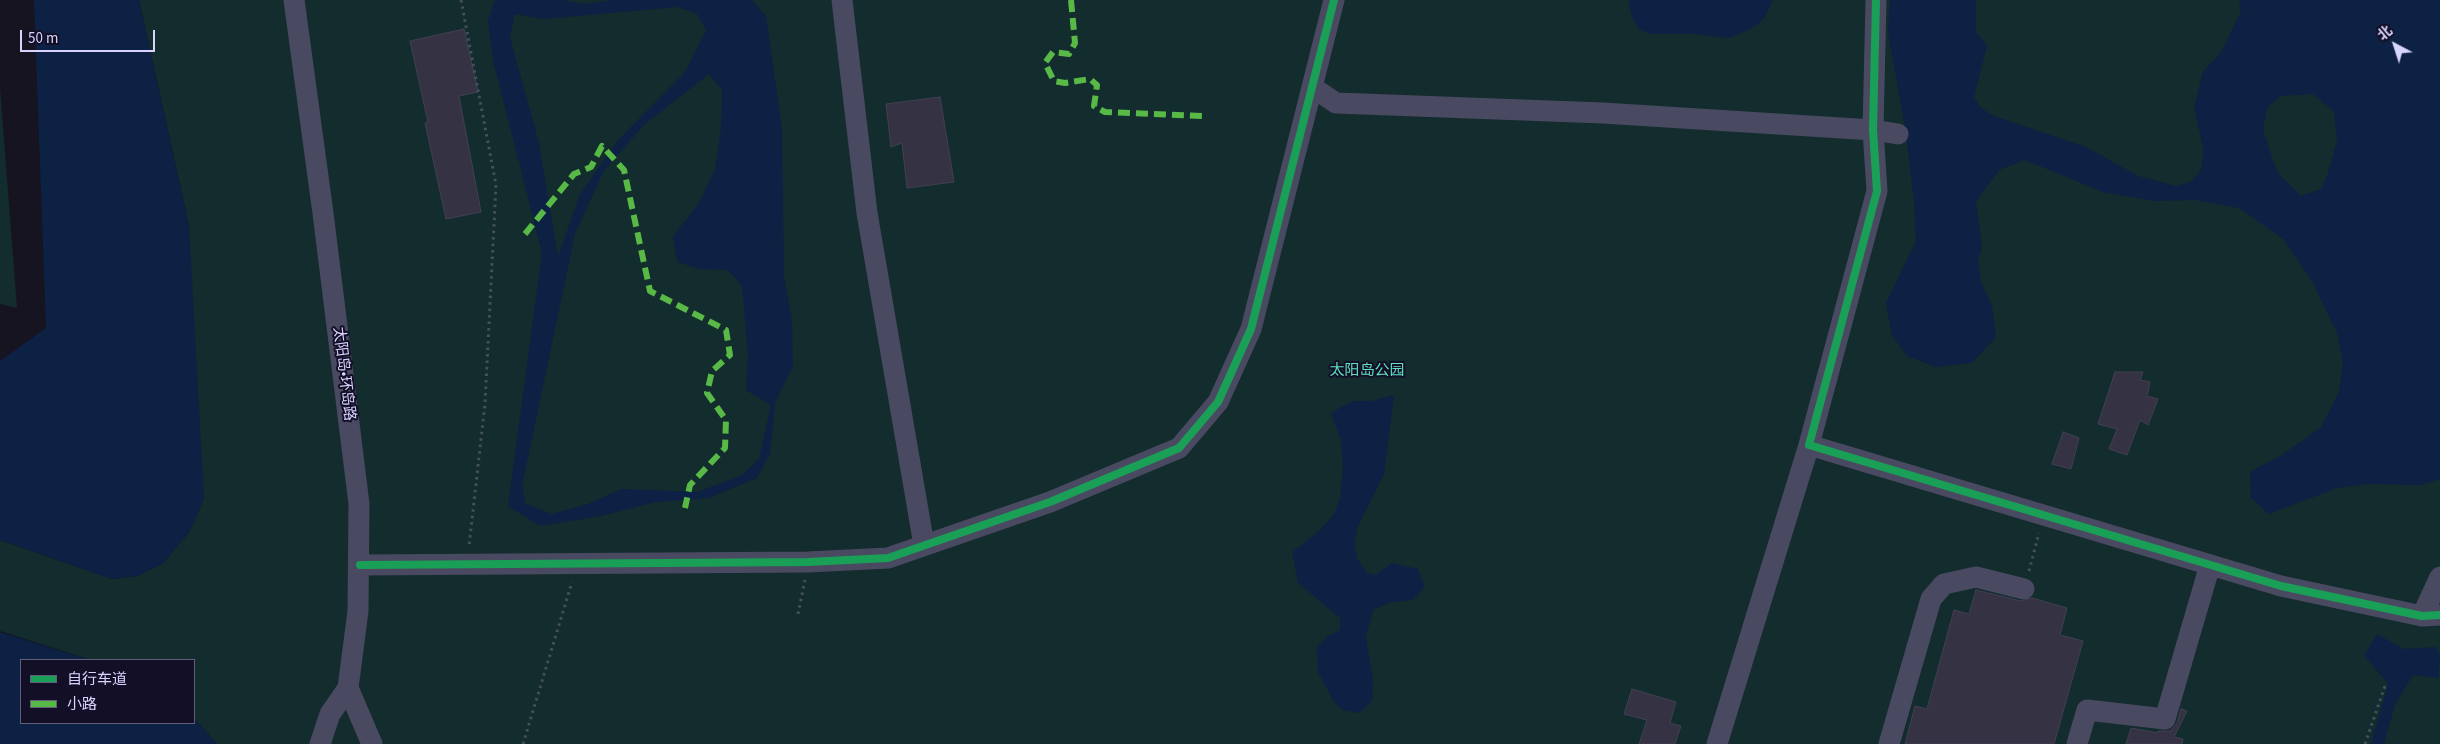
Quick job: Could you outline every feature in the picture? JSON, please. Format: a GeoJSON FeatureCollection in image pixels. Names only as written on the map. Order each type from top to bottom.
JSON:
{"type":"FeatureCollection","features":[{"type":"Feature","properties":{"kind":"street","name":"太阳岛•环岛路"},"geometry":{"type":"LineString","coordinates":[[294,0],[358,495],[360,565],[358,612],[348,688]]}},
{"type":"Feature","properties":{"kind":"street"},"geometry":{"type":"LineString","coordinates":[[842,0],[867,213],[924,545]]}},
{"type":"Feature","properties":{"kind":"street"},"geometry":{"type":"LineString","coordinates":[[360,565],[808,562],[888,558],[1057,500],[1179,448],[1218,402],[1250,329],[1334,0]]}},
{"type":"Feature","properties":{"kind":"street"},"geometry":{"type":"LineString","coordinates":[[1717,744],[1809,445],[1878,190],[1873,130],[1876,0]]}},
{"type":"Feature","properties":{"kind":"street"},"geometry":{"type":"LineString","coordinates":[[1312,87],[1336,103],[1603,114],[1873,130],[1898,134]]}},
{"type":"Feature","properties":{"kind":"street"},"geometry":{"type":"LineString","coordinates":[[1809,445],[2281,586],[2431,616],[2440,578]]}},
{"type":"Feature","properties":{"kind":"street"},"geometry":{"type":"LineString","coordinates":[[2077,744],[2087,710],[2165,719],[2210,565]]}},
{"type":"Feature","properties":{"kind":"street"},"geometry":{"type":"LineString","coordinates":[[1889,744],[1931,599],[1944,584],[1976,577],[2024,590]]}},
{"type":"Feature","properties":{"kind":"street"},"geometry":{"type":"LineString","coordinates":[[320,744],[330,714],[348,688]]}},
{"type":"Feature","properties":{"kind":"street"},"geometry":{"type":"LineString","coordinates":[[348,688],[372,744]]}},
{"type":"Feature","properties":{"kind":"path"},"geometry":{"type":"LineString","coordinates":[[461,0],[496,186],[485,404],[467,564]]}},
{"type":"Feature","properties":{"kind":"path"},"geometry":{"type":"LineString","coordinates":[[2024,590],[2044,515]]}},
{"type":"Feature","properties":{"kind":"path"},"geometry":{"type":"LineString","coordinates":[[798,614],[808,562]]}},
{"type":"Feature","properties":{"kind":"path"},"geometry":{"type":"LineString","coordinates":[[524,744],[578,563]]}},
{"type":"Feature","properties":{"kind":"path"},"geometry":{"type":"LineString","coordinates":[[2366,744],[2385,686]]}},
{"type":"Feature","properties":{"kind":"green space","name":"太阳岛公园"},"geometry":{"type":"Polygon","coordinates":[[[139,0],[2440,0],[2440,744],[217,744],[195,719],[195,659],[88,659],[0,631],[0,540],[112,579],[137,576],[163,563],[190,531],[189,226],[139,0]]]}},
{"type":"Feature","properties":{"kind":"green space"},"geometry":{"type":"Polygon","coordinates":[[[0,88],[17,308],[0,304],[0,88]]]}},
{"type":"Feature","properties":{"kind":"water"},"geometry":{"type":"Polygon","coordinates":[[[34,0],[139,0],[189,226],[204,499],[190,531],[163,563],[137,576],[112,579],[0,540],[0,361],[46,328],[34,0]]]}},
{"type":"Feature","properties":{"kind":"water"},"geometry":{"type":"Polygon","coordinates":[[[497,0],[561,0],[586,4],[613,0],[752,0],[766,16],[782,129],[784,277],[792,320],[793,366],[775,403],[770,454],[757,478],[709,498],[656,502],[601,516],[540,526],[508,506],[542,253],[493,60],[488,21],[494,2],[497,0]],[[678,7],[544,19],[515,14],[510,37],[539,143],[558,257],[580,194],[619,139],[685,72],[706,30],[697,14],[678,7]],[[709,74],[644,125],[603,172],[575,234],[522,486],[526,504],[552,514],[588,504],[621,489],[698,492],[742,475],[759,459],[771,405],[746,390],[748,354],[742,286],[728,270],[700,269],[677,262],[673,236],[699,203],[715,169],[721,129],[722,90],[709,74]]]}},
{"type":"Feature","properties":{"kind":"water"},"geometry":{"type":"Polygon","coordinates":[[[1628,0],[1772,0],[1772,3],[1763,20],[1747,31],[1728,38],[1693,34],[1652,34],[1640,30],[1633,20],[1628,0]]]}},
{"type":"Feature","properties":{"kind":"water"},"geometry":{"type":"Polygon","coordinates":[[[1890,0],[1976,0],[1976,32],[1987,46],[1974,97],[1981,108],[1994,116],[2086,147],[2138,176],[2176,186],[2190,182],[2200,172],[2204,153],[2194,107],[2203,72],[2222,51],[2241,11],[2239,0],[2440,0],[2440,479],[2421,485],[2367,484],[2337,488],[2269,514],[2251,498],[2250,472],[2282,455],[2321,427],[2339,392],[2343,362],[2337,333],[2312,281],[2283,239],[2239,208],[2195,200],[2153,201],[2103,192],[2025,160],[1999,170],[1976,202],[1982,246],[1978,260],[1981,282],[1992,306],[1996,337],[1972,363],[1936,367],[1907,356],[1892,335],[1886,303],[1916,241],[1914,202],[1906,133],[1888,32],[1890,0]],[[2313,94],[2281,96],[2267,108],[2263,130],[2277,172],[2301,196],[2321,189],[2327,176],[2337,141],[2334,112],[2313,94]]]}},
{"type":"Feature","properties":{"kind":"water"},"geometry":{"type":"Polygon","coordinates":[[[1394,395],[1384,474],[1358,526],[1354,543],[1358,560],[1366,572],[1376,575],[1392,563],[1418,569],[1425,587],[1413,600],[1391,602],[1373,610],[1366,638],[1373,679],[1372,701],[1359,713],[1342,710],[1333,700],[1318,672],[1317,647],[1328,636],[1340,630],[1340,618],[1298,583],[1292,552],[1319,531],[1334,514],[1340,499],[1343,468],[1341,440],[1331,413],[1352,401],[1371,401],[1394,395]]]}},
{"type":"Feature","properties":{"kind":"water"},"geometry":{"type":"Polygon","coordinates":[[[0,632],[87,659],[20,659],[20,724],[195,724],[195,719],[217,744],[0,744],[0,632]]]}},
{"type":"Feature","properties":{"kind":"water"},"geometry":{"type":"Polygon","coordinates":[[[2377,634],[2404,649],[2436,647],[2440,655],[2438,678],[2413,675],[2395,704],[2384,744],[2371,744],[2388,684],[2364,655],[2377,634]]]}},
{"type":"Feature","properties":{"kind":"building"},"geometry":{"type":"Polygon","coordinates":[[[464,29],[478,92],[459,96],[481,212],[446,219],[425,123],[428,122],[410,41],[464,29]]]}},
{"type":"Feature","properties":{"kind":"building"},"geometry":{"type":"Polygon","coordinates":[[[940,97],[954,182],[907,188],[902,143],[891,147],[886,104],[940,97]]]}},
{"type":"Feature","properties":{"kind":"building"},"geometry":{"type":"Polygon","coordinates":[[[2115,372],[2143,372],[2140,380],[2150,382],[2147,396],[2158,399],[2148,425],[2140,420],[2127,455],[2109,449],[2117,429],[2098,424],[2115,372]]]}},
{"type":"Feature","properties":{"kind":"building"},"geometry":{"type":"Polygon","coordinates":[[[2063,432],[2079,438],[2071,469],[2052,464],[2063,432]]]}},
{"type":"Feature","properties":{"kind":"building"},"geometry":{"type":"Polygon","coordinates":[[[1976,590],[2021,601],[2032,598],[2067,608],[2060,635],[2083,641],[2054,744],[1905,744],[1915,706],[1927,709],[1954,610],[1969,614],[1976,590]]]}},
{"type":"Feature","properties":{"kind":"building"},"geometry":{"type":"Polygon","coordinates":[[[1632,689],[1676,702],[1670,723],[1681,726],[1675,744],[1639,744],[1647,720],[1624,714],[1632,689]]]}},
{"type":"Feature","properties":{"kind":"building"},"geometry":{"type":"Polygon","coordinates":[[[2181,709],[2187,711],[2174,737],[2183,739],[2182,744],[2126,744],[2131,728],[2158,733],[2158,731],[2170,731],[2177,723],[2181,709]]]}},
{"type":"Feature","properties":{"kind":"marked path"},"geometry":{"type":"LineString","coordinates":[[1071,0],[1075,43],[1069,54],[1053,52],[1045,63],[1054,81],[1065,83],[1090,79],[1097,85],[1094,106],[1105,112],[1204,116]]}},
{"type":"Feature","properties":{"kind":"marked path"},"geometry":{"type":"LineString","coordinates":[[525,234],[574,174],[591,167],[602,146],[624,170],[650,291],[726,330],[730,355],[712,371],[707,393],[726,420],[725,448],[690,485],[685,508]]}},
{"type":"Feature","properties":{"kind":"cycle path"},"geometry":{"type":"LineString","coordinates":[[360,565],[808,562],[888,558],[1050,502],[1179,448],[1218,402],[1251,329],[1334,0]]}},
{"type":"Feature","properties":{"kind":"cycle path"},"geometry":{"type":"LineString","coordinates":[[1876,0],[1873,130],[1877,191],[1809,445],[2281,586],[2422,616],[2440,615]]}}]}
